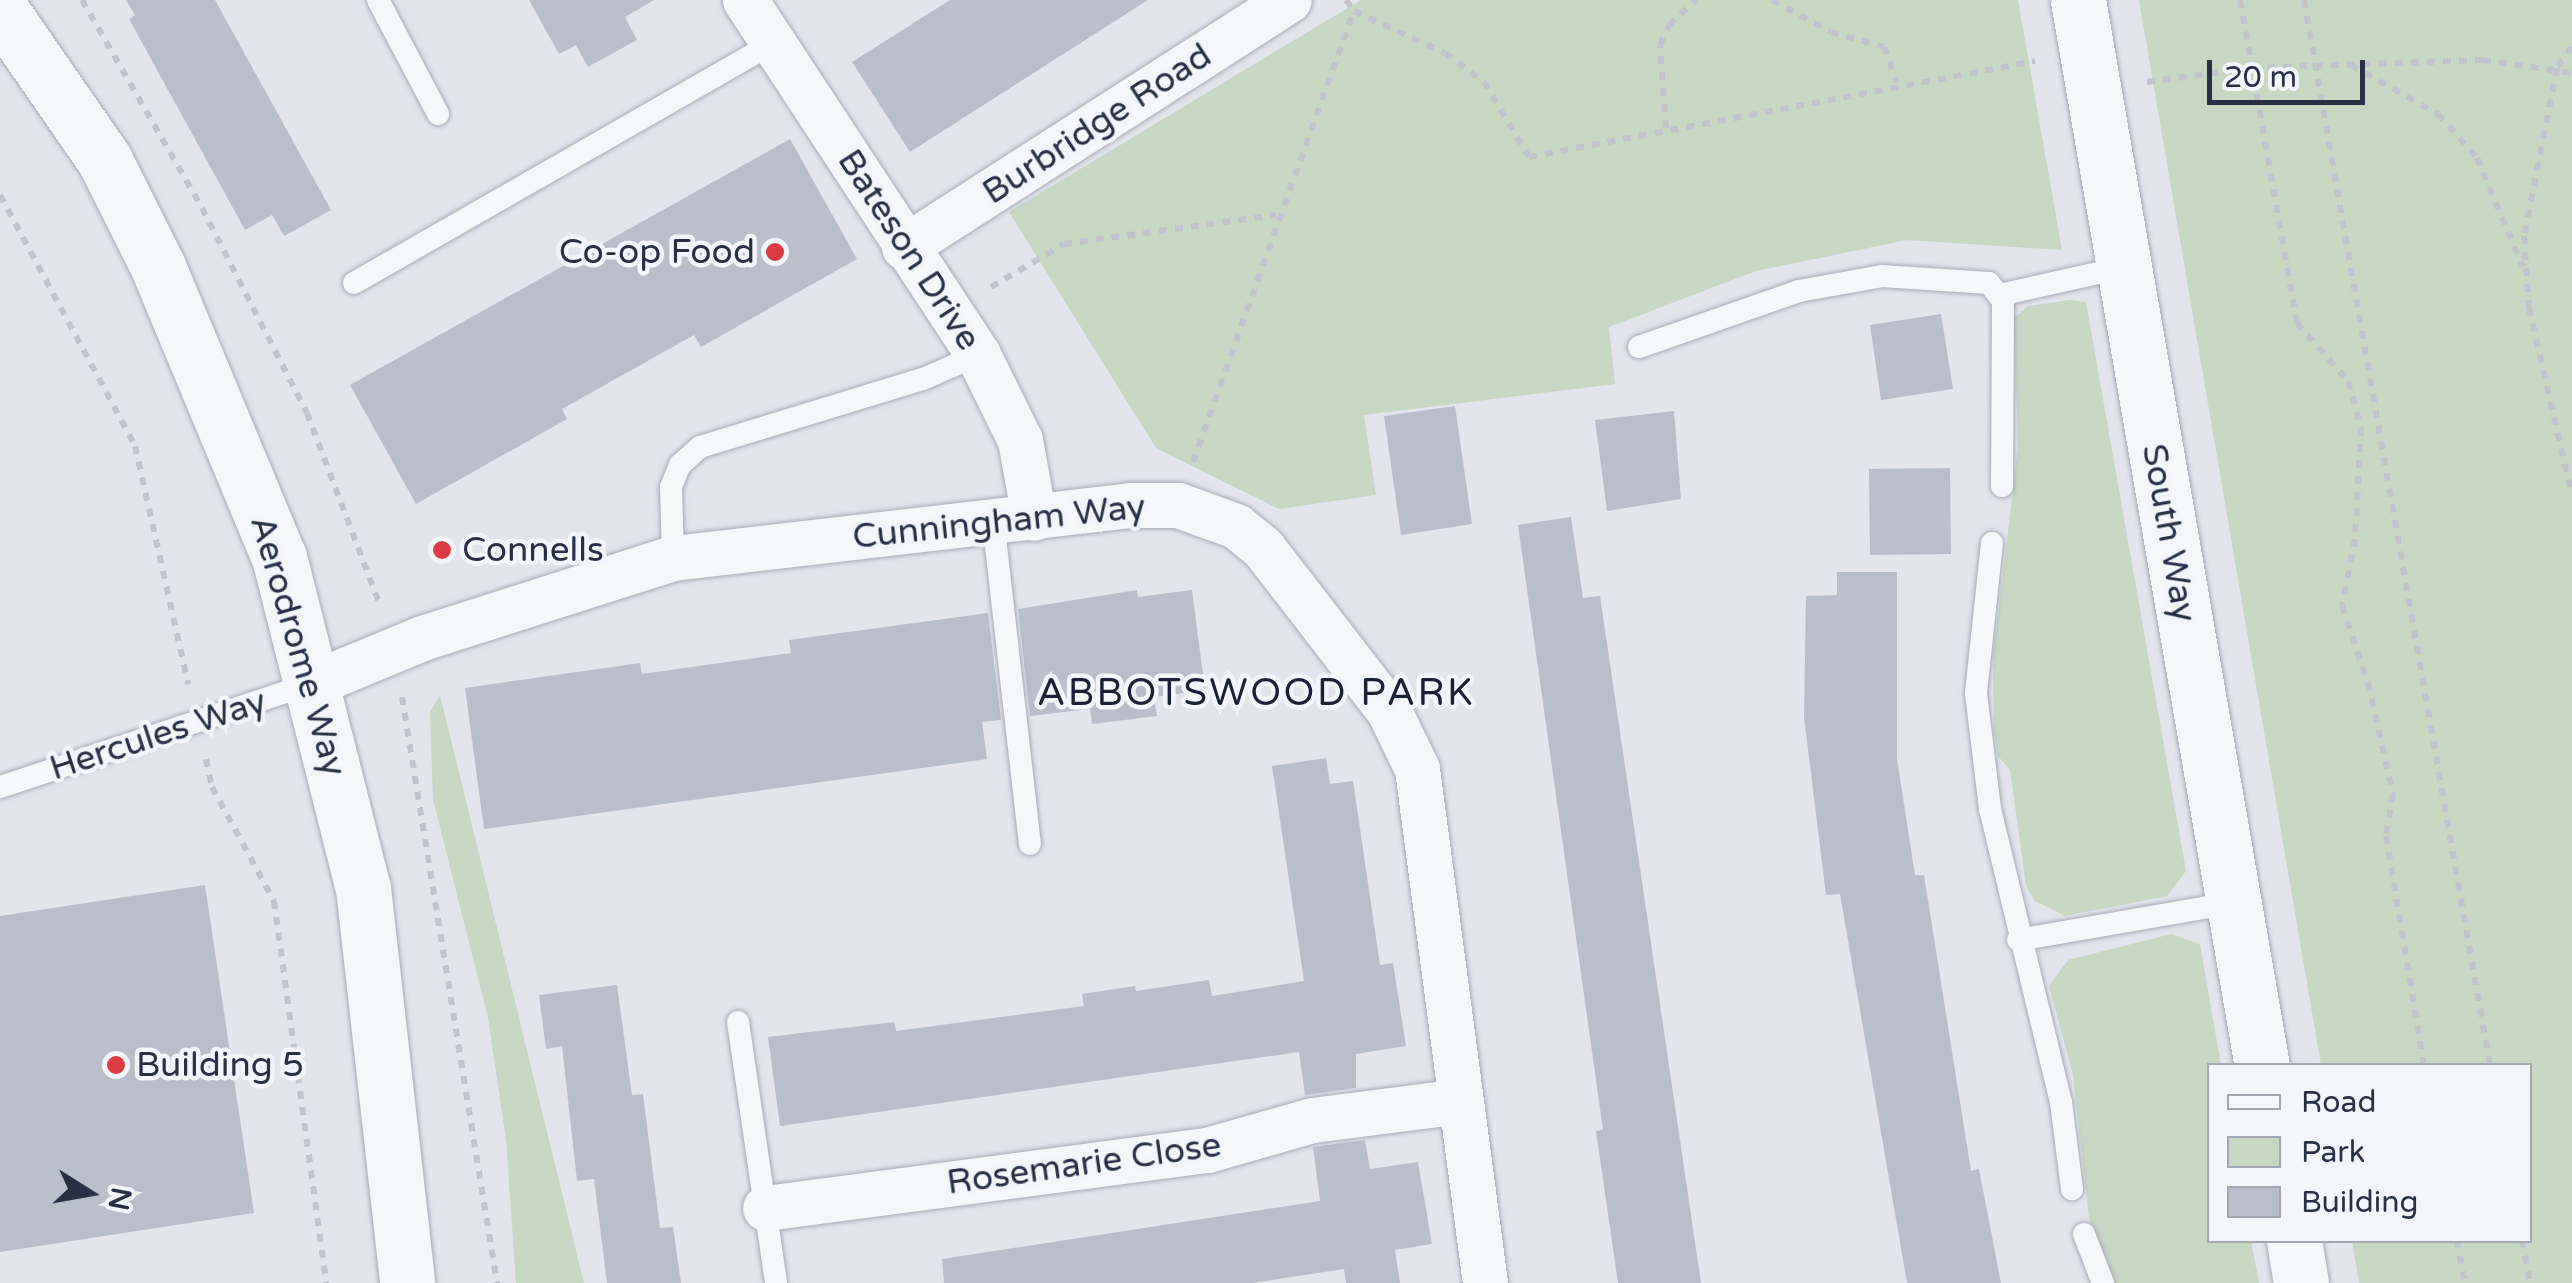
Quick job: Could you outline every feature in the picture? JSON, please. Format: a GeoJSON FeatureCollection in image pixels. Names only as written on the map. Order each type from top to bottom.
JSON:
{"type":"FeatureCollection","features":[{"type":"Feature","properties":{"kind":"street","name":"Bateson Drive"},"geometry":{"type":"LineString","coordinates":[[745,0],[978,355],[1020,440],[1013,519]]}},
{"type":"Feature","properties":{"kind":"street","name":"Burbridge Road"},"geometry":{"type":"LineString","coordinates":[[904,247],[1289,0]]}},
{"type":"Feature","properties":{"kind":"street","name":"Aerodrome Way"},"geometry":{"type":"LineString","coordinates":[[0,8],[104,158],[158,267],[280,558],[316,682],[363,888],[407,1283]]}},
{"type":"Feature","properties":{"kind":"street","name":"South Way"},"geometry":{"type":"LineString","coordinates":[[2083,26],[2261,1063]]}},
{"type":"Feature","properties":{"kind":"street","name":"Cunningham Way"},"geometry":{"type":"LineString","coordinates":[[316,682],[394,649],[673,558],[1013,519],[1178,505],[1236,526],[1263,548],[1407,740],[1417,769],[1485,1283]]}},
{"type":"Feature","properties":{"kind":"street","name":"Rosemarie Close"},"geometry":{"type":"LineString","coordinates":[[765,1208],[1207,1150],[1312,1120],[1460,1101]]}},
{"type":"Feature","properties":{"kind":"street"},"geometry":{"type":"LineString","coordinates":[[2294,1243],[2301,1283]]}},
{"type":"Feature","properties":{"kind":"lane"},"geometry":{"type":"LineString","coordinates":[[378,0],[438,114]]}},
{"type":"Feature","properties":{"kind":"lane"},"geometry":{"type":"LineString","coordinates":[[354,283],[772,43]]}},
{"type":"Feature","properties":{"kind":"lane"},"geometry":{"type":"LineString","coordinates":[[1998,295],[2124,268]]}},
{"type":"Feature","properties":{"kind":"lane"},"geometry":{"type":"LineString","coordinates":[[1639,347],[1799,291],[1882,276],[1989,282],[1998,295],[2002,486]]}},
{"type":"Feature","properties":{"kind":"lane"},"geometry":{"type":"LineString","coordinates":[[673,558],[671,487],[680,465],[700,447],[923,379],[978,355]]}},
{"type":"Feature","properties":{"kind":"lane"},"geometry":{"type":"LineString","coordinates":[[1013,519],[1030,844]]}},
{"type":"Feature","properties":{"kind":"lane"},"geometry":{"type":"LineString","coordinates":[[1992,543],[1976,693],[1990,809],[2018,940],[2061,1102],[2072,1188]]}},
{"type":"Feature","properties":{"kind":"lane","name":"Hercules Way"},"geometry":{"type":"LineString","coordinates":[[0,787],[316,682]]}},
{"type":"Feature","properties":{"kind":"lane"},"geometry":{"type":"LineString","coordinates":[[2018,940],[2232,903]]}},
{"type":"Feature","properties":{"kind":"lane"},"geometry":{"type":"LineString","coordinates":[[738,1022],[776,1283]]}},
{"type":"Feature","properties":{"kind":"lane"},"geometry":{"type":"LineString","coordinates":[[2084,1234],[2104,1283]]}},
{"type":"Feature","properties":{"kind":"path"},"geometry":{"type":"LineString","coordinates":[[82,0],[202,208],[308,414],[394,649],[497,1283]]}},
{"type":"Feature","properties":{"kind":"path"},"geometry":{"type":"LineString","coordinates":[[1346,0],[1354,11],[1445,53],[1484,82],[1529,157],[1897,83],[2083,26]]}},
{"type":"Feature","properties":{"kind":"path"},"geometry":{"type":"LineString","coordinates":[[1666,128],[1660,45],[1669,25],[1696,0]]}},
{"type":"Feature","properties":{"kind":"path"},"geometry":{"type":"LineString","coordinates":[[1772,0],[1831,32],[1884,48],[1897,83]]}},
{"type":"Feature","properties":{"kind":"path"},"geometry":{"type":"LineString","coordinates":[[2240,0],[2297,323],[2348,381],[2361,428],[2355,539],[2342,606],[2368,683],[2393,794],[2386,836],[2424,1063]]}},
{"type":"Feature","properties":{"kind":"path"},"geometry":{"type":"LineString","coordinates":[[2304,0],[2489,1063]]}},
{"type":"Feature","properties":{"kind":"path"},"geometry":{"type":"LineString","coordinates":[[1178,505],[1276,215],[1354,11]]}},
{"type":"Feature","properties":{"kind":"path"},"geometry":{"type":"LineString","coordinates":[[2572,48],[2557,68],[2524,236],[2527,278],[2572,495]]}},
{"type":"Feature","properties":{"kind":"path"},"geometry":{"type":"LineString","coordinates":[[2131,84],[2251,68],[2483,60],[2572,73]]}},
{"type":"Feature","properties":{"kind":"path"},"geometry":{"type":"LineString","coordinates":[[2349,64],[2438,114],[2478,158],[2527,278]]}},
{"type":"Feature","properties":{"kind":"path"},"geometry":{"type":"LineString","coordinates":[[0,195],[135,446],[212,787],[274,902],[326,1283]]}},
{"type":"Feature","properties":{"kind":"path"},"geometry":{"type":"LineString","coordinates":[[950,312],[1064,244],[1276,215]]}},
{"type":"Feature","properties":{"kind":"path"},"geometry":{"type":"LineString","coordinates":[[2458,1243],[2465,1283]]}},
{"type":"Feature","properties":{"kind":"path"},"geometry":{"type":"LineString","coordinates":[[2523,1243],[2530,1283]]}},
{"type":"Feature","properties":{"kind":"green space"},"geometry":{"type":"Polygon","coordinates":[[[1361,0],[2018,0],[2062,250],[1907,240],[1756,271],[1609,327],[1615,384],[1364,415],[1376,495],[1279,509],[1156,448],[1009,212],[1361,0]]]}},
{"type":"Feature","properties":{"kind":"green space"},"geometry":{"type":"Polygon","coordinates":[[[2139,0],[2572,0],[2572,1283],[2359,1283],[2352,1243],[2532,1243],[2532,1063],[2321,1063],[2139,0]]]}},
{"type":"Feature","properties":{"kind":"green space"},"geometry":{"type":"Polygon","coordinates":[[[2070,300],[2086,302],[2186,871],[2167,896],[2065,916],[2035,901],[2026,886],[2010,770],[1998,756],[1994,733],[1993,657],[2018,447],[2014,318],[2028,306],[2070,300]]]}},
{"type":"Feature","properties":{"kind":"green space"},"geometry":{"type":"Polygon","coordinates":[[[440,695],[584,1283],[516,1283],[506,1140],[488,1018],[433,799],[430,712],[440,695]]]}},
{"type":"Feature","properties":{"kind":"green space"},"geometry":{"type":"Polygon","coordinates":[[[2171,934],[2200,944],[2221,1063],[2207,1063],[2207,1243],[2251,1243],[2259,1283],[2111,1283],[2089,1218],[2073,1075],[2049,986],[2068,960],[2171,934]]]}},
{"type":"Feature","properties":{"kind":"building"},"geometry":{"type":"Polygon","coordinates":[[[126,0],[215,0],[331,210],[284,236],[272,215],[245,230],[129,19],[135,15],[126,0]]]}},
{"type":"Feature","properties":{"kind":"building"},"geometry":{"type":"Polygon","coordinates":[[[529,0],[654,0],[625,17],[637,40],[588,67],[576,45],[559,54],[529,0]]]}},
{"type":"Feature","properties":{"kind":"building"},"geometry":{"type":"Polygon","coordinates":[[[950,0],[1148,0],[910,152],[852,62],[950,0]]]}},
{"type":"Feature","properties":{"kind":"building"},"geometry":{"type":"Polygon","coordinates":[[[790,139],[857,259],[701,347],[694,335],[562,409],[567,419],[416,504],[350,385],[790,139]]]}},
{"type":"Feature","properties":{"kind":"building"},"geometry":{"type":"Polygon","coordinates":[[[1941,314],[1953,389],[1881,400],[1870,325],[1941,314]]]}},
{"type":"Feature","properties":{"kind":"building"},"geometry":{"type":"Polygon","coordinates":[[[1455,406],[1472,524],[1401,535],[1384,416],[1455,406]]]}},
{"type":"Feature","properties":{"kind":"building"},"geometry":{"type":"Polygon","coordinates":[[[1674,411],[1681,499],[1607,511],[1595,420],[1674,411]]]}},
{"type":"Feature","properties":{"kind":"building"},"geometry":{"type":"Polygon","coordinates":[[[1950,468],[1951,554],[1870,555],[1869,469],[1950,468]]]}},
{"type":"Feature","properties":{"kind":"building"},"geometry":{"type":"Polygon","coordinates":[[[1571,517],[1583,598],[1600,596],[1701,1283],[1618,1283],[1596,1131],[1603,1130],[1518,525],[1571,517]]]}},
{"type":"Feature","properties":{"kind":"building"},"geometry":{"type":"Polygon","coordinates":[[[1837,572],[1897,572],[1897,759],[1915,875],[1924,875],[1971,1171],[1979,1169],[2001,1283],[1907,1283],[1840,894],[1826,895],[1804,717],[1806,596],[1837,595],[1837,572]]]}},
{"type":"Feature","properties":{"kind":"building"},"geometry":{"type":"Polygon","coordinates":[[[1137,590],[1138,597],[1192,590],[1205,690],[1154,697],[1157,716],[1092,724],[1090,709],[1030,716],[1018,609],[1137,590]]]}},
{"type":"Feature","properties":{"kind":"building"},"geometry":{"type":"Polygon","coordinates":[[[988,613],[1001,720],[982,722],[987,759],[484,829],[465,688],[640,663],[642,674],[791,653],[789,640],[988,613]]]}},
{"type":"Feature","properties":{"kind":"building"},"geometry":{"type":"Polygon","coordinates":[[[1326,758],[1330,784],[1353,781],[1380,965],[1393,963],[1406,1046],[1356,1054],[1356,1088],[1305,1095],[1299,1052],[780,1126],[768,1037],[894,1022],[896,1031],[1084,1006],[1082,994],[1135,986],[1136,991],[1209,980],[1212,996],[1304,981],[1272,766],[1326,758]]]}},
{"type":"Feature","properties":{"kind":"building","name":"Building 5"},"geometry":{"type":"Polygon","coordinates":[[[205,885],[254,1213],[0,1252],[0,916],[205,885]]]}},
{"type":"Feature","properties":{"kind":"building"},"geometry":{"type":"Polygon","coordinates":[[[617,985],[632,1095],[643,1094],[660,1228],[673,1227],[681,1283],[607,1283],[594,1179],[577,1181],[562,1046],[546,1049],[539,995],[617,985]]]}},
{"type":"Feature","properties":{"kind":"building"},"geometry":{"type":"Polygon","coordinates":[[[1365,1140],[1370,1169],[1418,1162],[1432,1244],[1395,1250],[1400,1283],[1346,1283],[1344,1269],[1252,1283],[944,1283],[942,1259],[1320,1201],[1313,1147],[1365,1140]]]}},
{"type":"Feature","properties":{"kind":"place","name":"Co-op Food"},"geometry":{"type":"Point","coordinates":[775,252]}},
{"type":"Feature","properties":{"kind":"place","name":"Connells"},"geometry":{"type":"Point","coordinates":[442,550]}},
{"type":"Feature","properties":{"kind":"place","name":"Building 5"},"geometry":{"type":"Point","coordinates":[116,1065]}},
{"type":"Feature","properties":{"kind":"district","name":"ABBOTSWOOD PARK"},"geometry":{"type":"Point","coordinates":[1256,694]}}]}
